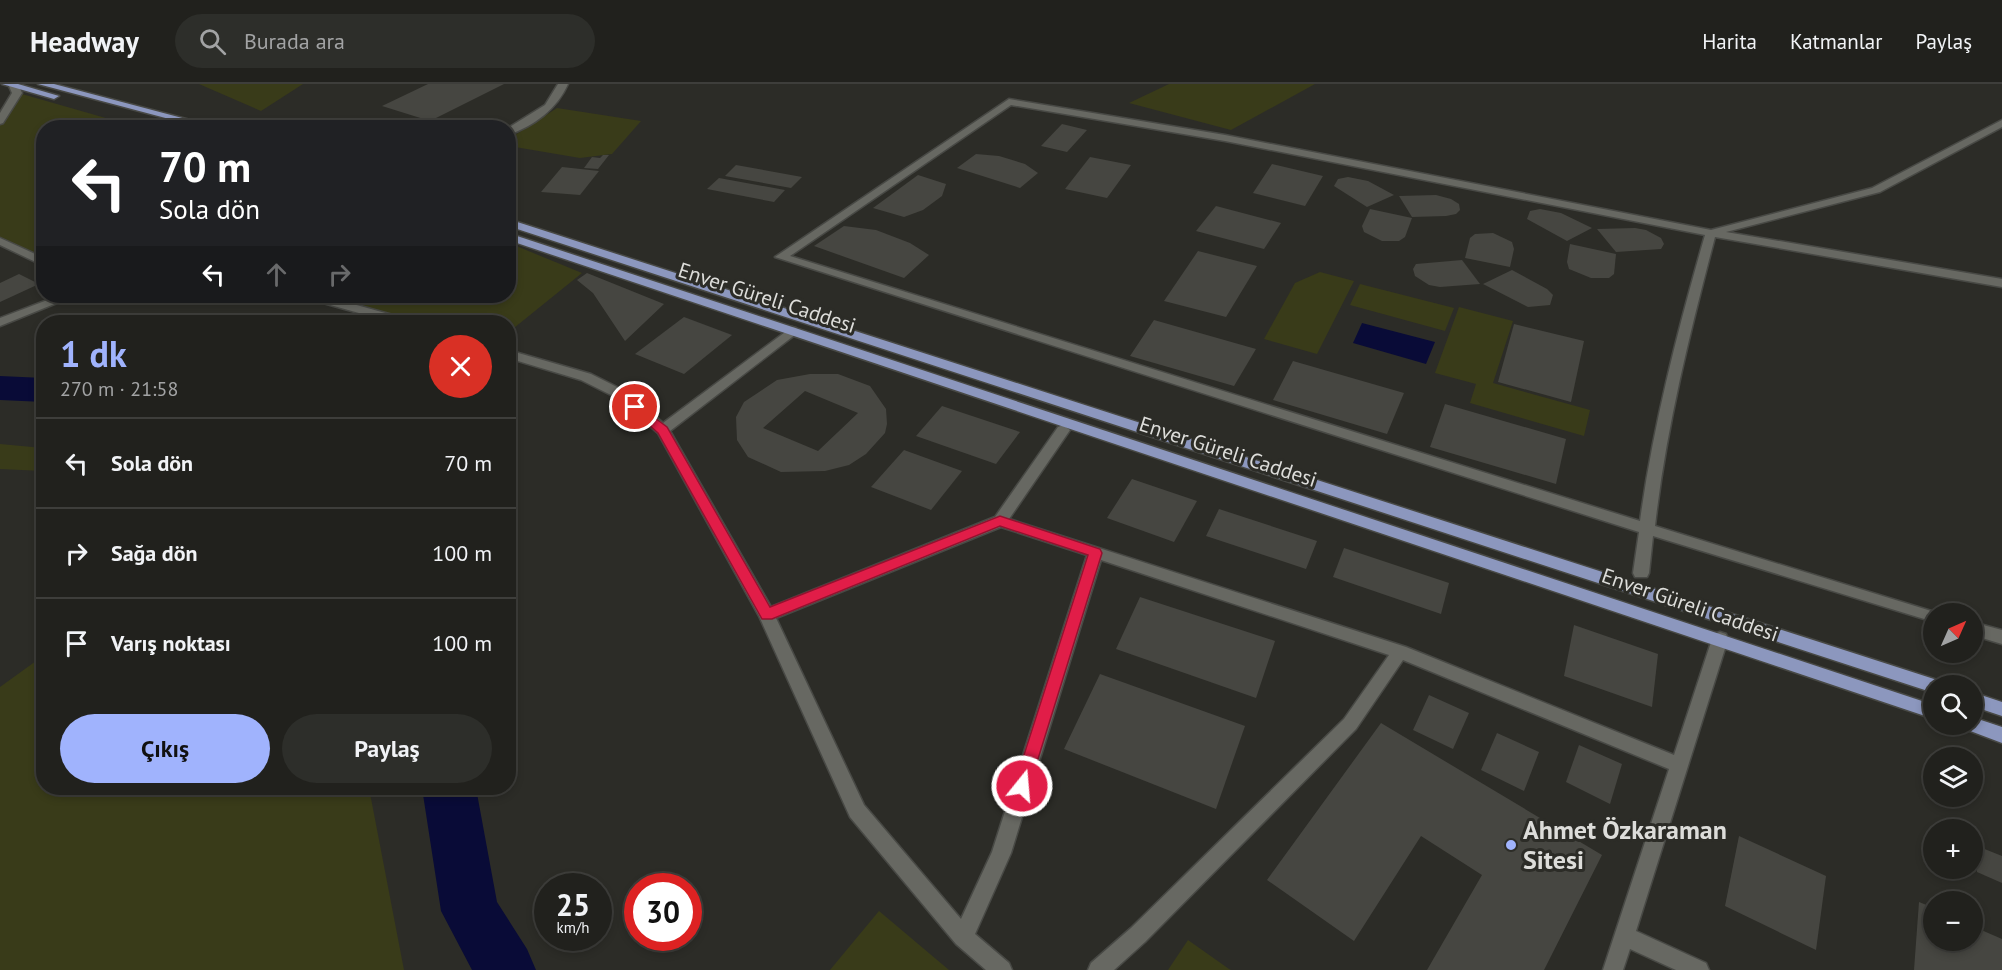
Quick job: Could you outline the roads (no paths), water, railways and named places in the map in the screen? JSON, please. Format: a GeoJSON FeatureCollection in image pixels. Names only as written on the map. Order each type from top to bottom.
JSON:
{"type":"FeatureCollection","features":[{"type":"Feature","properties":{"kind":"main road"},"geometry":{"type":"LineString","coordinates":[[11,84],[144,120]]}},
{"type":"Feature","properties":{"kind":"main road"},"geometry":{"type":"LineString","coordinates":[[43,84],[185,120]]}},
{"type":"Feature","properties":{"kind":"main road","name":"Enver Güreli Caddesi"},"geometry":{"type":"LineString","coordinates":[[516,225],[1923,682]]}},
{"type":"Feature","properties":{"kind":"main road","name":"Enver Güreli Caddesi"},"geometry":{"type":"LineString","coordinates":[[516,239],[1923,708]]}},
{"type":"Feature","properties":{"kind":"main road"},"geometry":{"type":"LineString","coordinates":[[1983,703],[2002,709]]}},
{"type":"Feature","properties":{"kind":"main road"},"geometry":{"type":"LineString","coordinates":[[1983,728],[2002,735]]}},
{"type":"Feature","properties":{"kind":"street"},"geometry":{"type":"LineString","coordinates":[[0,121],[16,93],[11,84]]}},
{"type":"Feature","properties":{"kind":"street"},"geometry":{"type":"LineString","coordinates":[[516,127],[543,111],[560,94],[563,84]]}},
{"type":"Feature","properties":{"kind":"street"},"geometry":{"type":"LineString","coordinates":[[1923,613],[1647,529],[781,257],[1009,102],[1225,138],[1711,233],[2002,284]]}},
{"type":"Feature","properties":{"kind":"street"},"geometry":{"type":"LineString","coordinates":[[1711,233],[1876,190],[2002,123]]}},
{"type":"Feature","properties":{"kind":"street"},"geometry":{"type":"LineString","coordinates":[[1641,573],[1652,487],[1686,323],[1711,233]]}},
{"type":"Feature","properties":{"kind":"street"},"geometry":{"type":"LineString","coordinates":[[0,241],[36,259]]}},
{"type":"Feature","properties":{"kind":"street"},"geometry":{"type":"LineString","coordinates":[[0,322],[50,303]]}},
{"type":"Feature","properties":{"kind":"street"},"geometry":{"type":"LineString","coordinates":[[338,303],[380,315]]}},
{"type":"Feature","properties":{"kind":"street"},"geometry":{"type":"LineString","coordinates":[[663,430],[792,331]]}},
{"type":"Feature","properties":{"kind":"street"},"geometry":{"type":"LineString","coordinates":[[516,356],[586,377],[622,395],[663,430],[767,615],[857,811],[963,937],[1002,970]]}},
{"type":"Feature","properties":{"kind":"street"},"geometry":{"type":"LineString","coordinates":[[767,615],[1000,521],[1063,430]]}},
{"type":"Feature","properties":{"kind":"street"},"geometry":{"type":"LineString","coordinates":[[1000,521],[1400,652],[1679,765]]}},
{"type":"Feature","properties":{"kind":"street"},"geometry":{"type":"LineString","coordinates":[[963,937],[1001,853],[1095,553]]}},
{"type":"Feature","properties":{"kind":"street"},"geometry":{"type":"LineString","coordinates":[[1983,631],[2002,637]]}},
{"type":"Feature","properties":{"kind":"street"},"geometry":{"type":"LineString","coordinates":[[1613,970],[1720,639]]}},
{"type":"Feature","properties":{"kind":"street"},"geometry":{"type":"LineString","coordinates":[[1098,970],[1138,935],[1350,724],[1400,652]]}},
{"type":"Feature","properties":{"kind":"street"},"geometry":{"type":"LineString","coordinates":[[1625,936],[1699,970]]}},
{"type":"Feature","properties":{"kind":"waterway"},"geometry":{"type":"LineString","coordinates":[[0,388],[36,390]]}},
{"type":"Feature","properties":{"kind":"waterway"},"geometry":{"type":"LineString","coordinates":[[450,795],[470,911],[506,970]]}},
{"type":"Feature","properties":{"kind":"place","name":"Ahmet Özkaraman Sitesi"},"geometry":{"type":"Point","coordinates":[1511,845]}}]}
